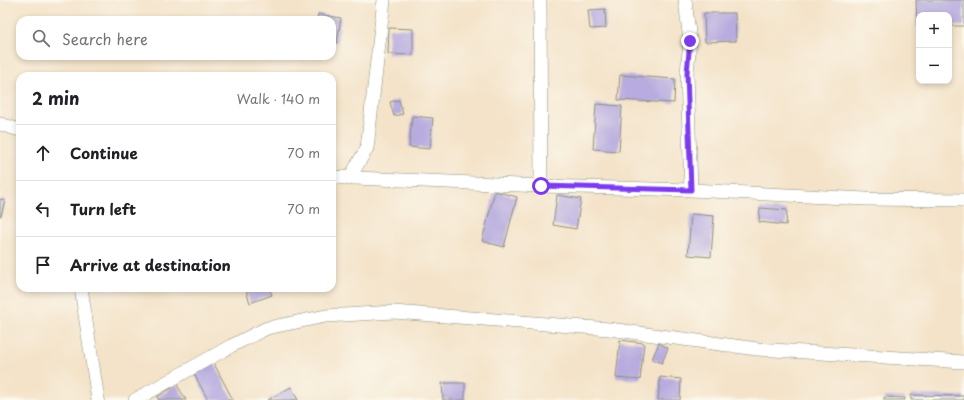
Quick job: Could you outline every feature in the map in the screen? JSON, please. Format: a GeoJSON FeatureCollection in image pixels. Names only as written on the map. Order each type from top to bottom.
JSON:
{"type":"FeatureCollection","features":[{"type":"Feature","properties":{"kind":"street"},"geometry":{"type":"LineString","coordinates":[[349,179],[367,148],[384,0]]}},
{"type":"Feature","properties":{"kind":"street"},"geometry":{"type":"LineString","coordinates":[[540,0],[541,186]]}},
{"type":"Feature","properties":{"kind":"street"},"geometry":{"type":"LineString","coordinates":[[685,0],[690,41],[687,81],[691,190]]}},
{"type":"Feature","properties":{"kind":"street"},"geometry":{"type":"LineString","coordinates":[[0,124],[16,129]]}},
{"type":"Feature","properties":{"kind":"street"},"geometry":{"type":"LineString","coordinates":[[336,177],[541,186],[691,190],[866,199],[964,200]]}},
{"type":"Feature","properties":{"kind":"street"},"geometry":{"type":"LineString","coordinates":[[82,292],[98,400]]}},
{"type":"Feature","properties":{"kind":"street"},"geometry":{"type":"LineString","coordinates":[[135,400],[231,346],[267,328],[326,316],[394,312],[609,329],[757,349],[964,362]]}},
{"type":"Feature","properties":{"kind":"building"},"geometry":{"type":"Polygon","coordinates":[[[916,0],[964,0],[964,26],[952,26],[952,12],[916,12],[916,0]]]}},
{"type":"Feature","properties":{"kind":"building"},"geometry":{"type":"Polygon","coordinates":[[[605,9],[606,28],[590,29],[588,10],[605,9]]]}},
{"type":"Feature","properties":{"kind":"building"},"geometry":{"type":"Polygon","coordinates":[[[704,13],[735,13],[736,41],[705,42],[704,13]]]}},
{"type":"Feature","properties":{"kind":"building"},"geometry":{"type":"Polygon","coordinates":[[[318,14],[330,16],[318,16],[318,14]]]}},
{"type":"Feature","properties":{"kind":"building"},"geometry":{"type":"Polygon","coordinates":[[[336,17],[341,18],[336,43],[336,17]]]}},
{"type":"Feature","properties":{"kind":"building"},"geometry":{"type":"Polygon","coordinates":[[[389,28],[413,29],[413,55],[388,54],[389,28]]]}},
{"type":"Feature","properties":{"kind":"building"},"geometry":{"type":"Polygon","coordinates":[[[620,75],[675,79],[674,103],[618,100],[620,75]]]}},
{"type":"Feature","properties":{"kind":"building"},"geometry":{"type":"Polygon","coordinates":[[[399,100],[403,114],[394,116],[390,102],[399,100]]]}},
{"type":"Feature","properties":{"kind":"building"},"geometry":{"type":"Polygon","coordinates":[[[596,104],[622,106],[619,151],[593,149],[596,104]]]}},
{"type":"Feature","properties":{"kind":"building"},"geometry":{"type":"Polygon","coordinates":[[[412,116],[433,118],[430,149],[409,147],[412,116]]]}},
{"type":"Feature","properties":{"kind":"building"},"geometry":{"type":"Polygon","coordinates":[[[495,191],[517,197],[504,247],[482,241],[495,191]]]}},
{"type":"Feature","properties":{"kind":"building"},"geometry":{"type":"Polygon","coordinates":[[[557,195],[581,199],[576,229],[553,225],[557,195]]]}},
{"type":"Feature","properties":{"kind":"building"},"geometry":{"type":"Polygon","coordinates":[[[0,199],[5,200],[1,216],[0,216],[0,199]]]}},
{"type":"Feature","properties":{"kind":"building"},"geometry":{"type":"Polygon","coordinates":[[[760,208],[787,210],[786,225],[759,222],[760,208]]]}},
{"type":"Feature","properties":{"kind":"building"},"geometry":{"type":"Polygon","coordinates":[[[691,214],[714,216],[711,257],[688,255],[691,214]]]}},
{"type":"Feature","properties":{"kind":"building"},"geometry":{"type":"Polygon","coordinates":[[[246,292],[271,292],[272,295],[250,303],[246,292]]]}},
{"type":"Feature","properties":{"kind":"building"},"geometry":{"type":"Polygon","coordinates":[[[620,340],[644,343],[640,380],[616,378],[620,340]]]}},
{"type":"Feature","properties":{"kind":"building"},"geometry":{"type":"Polygon","coordinates":[[[659,343],[668,348],[662,363],[652,359],[659,343]]]}},
{"type":"Feature","properties":{"kind":"building"},"geometry":{"type":"Polygon","coordinates":[[[212,360],[233,400],[208,400],[192,370],[212,360]]]}},
{"type":"Feature","properties":{"kind":"building"},"geometry":{"type":"Polygon","coordinates":[[[660,377],[681,379],[680,400],[658,400],[660,377]]]}},
{"type":"Feature","properties":{"kind":"building"},"geometry":{"type":"Polygon","coordinates":[[[442,383],[465,383],[465,400],[443,400],[442,383]]]}},
{"type":"Feature","properties":{"kind":"building"},"geometry":{"type":"Polygon","coordinates":[[[177,385],[186,400],[159,400],[157,397],[177,385]]]}},
{"type":"Feature","properties":{"kind":"building"},"geometry":{"type":"Polygon","coordinates":[[[291,387],[298,400],[268,400],[291,387]]]}},
{"type":"Feature","properties":{"kind":"building"},"geometry":{"type":"Polygon","coordinates":[[[911,395],[964,396],[964,400],[911,400],[911,395]]]}},
{"type":"Feature","properties":{"kind":"building"},"geometry":{"type":"Polygon","coordinates":[[[884,397],[905,398],[905,400],[884,400],[884,397]]]}},
{"type":"Feature","properties":{"kind":"route"},"geometry":{"type":"LineString","coordinates":[[541,186],[691,190],[687,73],[690,41]]}}]}
